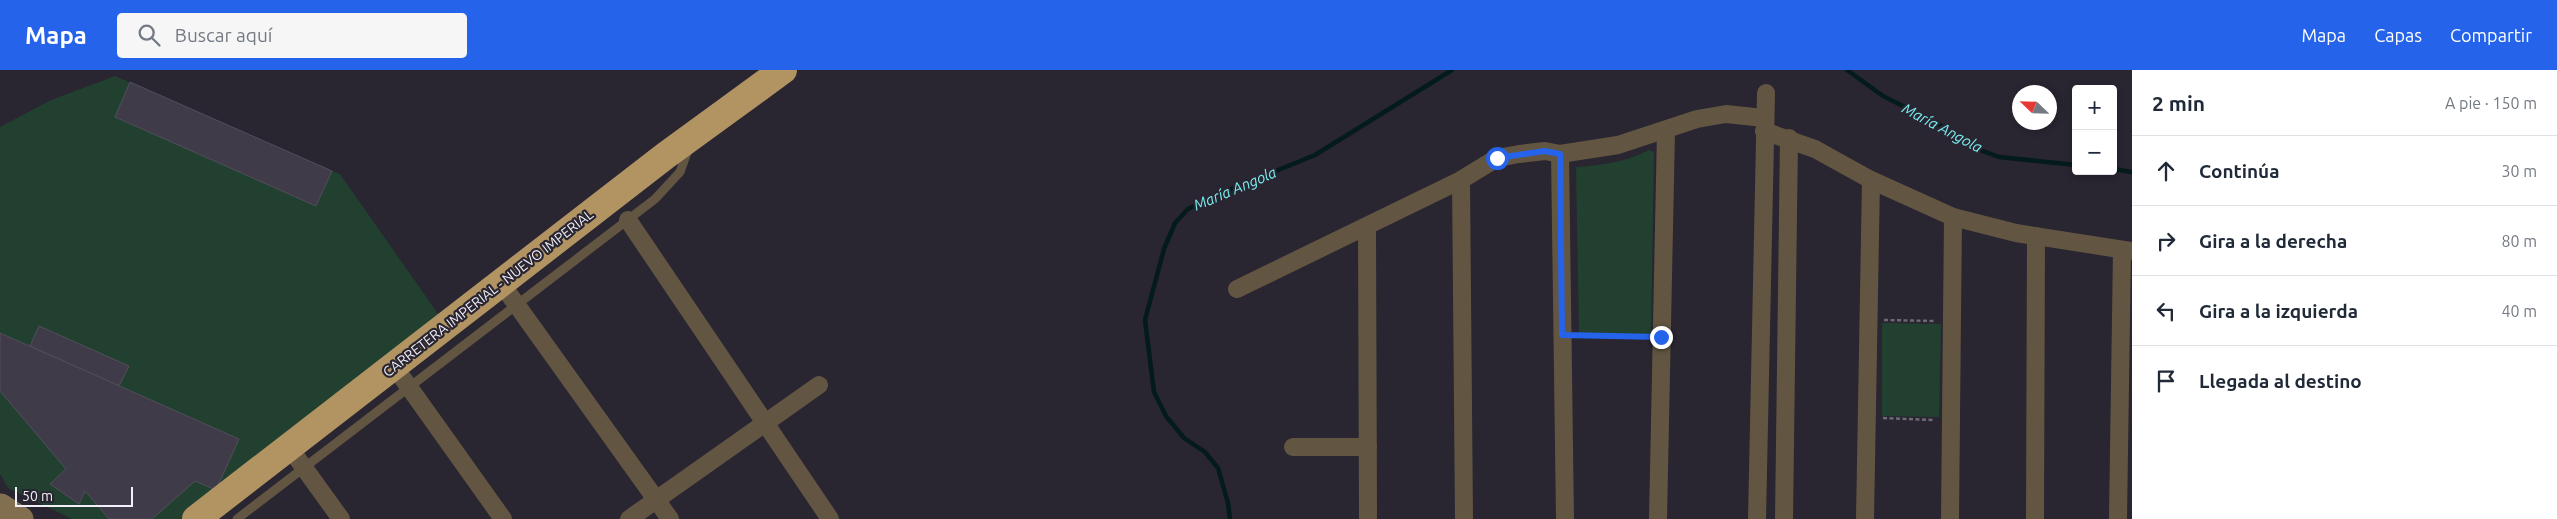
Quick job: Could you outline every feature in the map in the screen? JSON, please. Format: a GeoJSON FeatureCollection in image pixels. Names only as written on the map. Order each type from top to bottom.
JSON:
{"type":"FeatureCollection","features":[{"type":"Feature","properties":{"kind":"highway","name":"CARRETERA IMPERIAL - NUEVO IMPERIAL"},"geometry":{"type":"LineString","coordinates":[[208,517],[236,488],[297,457],[402,376],[501,283],[692,136],[783,70]]}},
{"type":"Feature","properties":{"kind":"street"},"geometry":{"type":"LineString","coordinates":[[1757,519],[1766,93]]}},
{"type":"Feature","properties":{"kind":"street"},"geometry":{"type":"LineString","coordinates":[[1237,289],[1461,180],[1497,158],[1545,151],[1560,154],[1618,146],[1697,119],[1726,114],[1764,124],[1789,138],[1815,148],[1871,180],[1954,217],[2036,236],[2127,250],[2118,519]]}},
{"type":"Feature","properties":{"kind":"street"},"geometry":{"type":"LineString","coordinates":[[1658,519],[1666,131]]}},
{"type":"Feature","properties":{"kind":"street"},"geometry":{"type":"LineString","coordinates":[[1784,519],[1789,138]]}},
{"type":"Feature","properties":{"kind":"street"},"geometry":{"type":"LineString","coordinates":[[1560,154],[1565,519]]}},
{"type":"Feature","properties":{"kind":"street"},"geometry":{"type":"LineString","coordinates":[[1461,180],[1464,519]]}},
{"type":"Feature","properties":{"kind":"street"},"geometry":{"type":"LineString","coordinates":[[1865,519],[1871,180]]}},
{"type":"Feature","properties":{"kind":"street"},"geometry":{"type":"LineString","coordinates":[[1950,519],[1954,217]]}},
{"type":"Feature","properties":{"kind":"street"},"geometry":{"type":"LineString","coordinates":[[628,220],[764,424],[830,519]]}},
{"type":"Feature","properties":{"kind":"street"},"geometry":{"type":"LineString","coordinates":[[1367,227],[1368,519]]}},
{"type":"Feature","properties":{"kind":"street"},"geometry":{"type":"LineString","coordinates":[[2035,519],[2036,236]]}},
{"type":"Feature","properties":{"kind":"street"},"geometry":{"type":"LineString","coordinates":[[501,283],[670,519]]}},
{"type":"Feature","properties":{"kind":"street"},"geometry":{"type":"LineString","coordinates":[[402,376],[503,519]]}},
{"type":"Feature","properties":{"kind":"street"},"geometry":{"type":"LineString","coordinates":[[628,519],[819,385]]}},
{"type":"Feature","properties":{"kind":"street"},"geometry":{"type":"LineString","coordinates":[[1293,447],[1368,447]]}},
{"type":"Feature","properties":{"kind":"street"},"geometry":{"type":"LineString","coordinates":[[297,457],[341,519]]}},
{"type":"Feature","properties":{"kind":"lane"},"geometry":{"type":"LineString","coordinates":[[402,376],[516,305],[655,199],[680,172],[692,136]]}},
{"type":"Feature","properties":{"kind":"lane"},"geometry":{"type":"LineString","coordinates":[[238,519],[297,457]]}},
{"type":"Feature","properties":{"kind":"path"},"geometry":{"type":"LineString","coordinates":[[1869,320],[1952,322]]}},
{"type":"Feature","properties":{"kind":"path"},"geometry":{"type":"LineString","coordinates":[[1562,335],[1661,337]]}},
{"type":"Feature","properties":{"kind":"path"},"geometry":{"type":"LineString","coordinates":[[1867,418],[1951,420]]}},
{"type":"Feature","properties":{"kind":"green space"},"geometry":{"type":"Polygon","coordinates":[[[115,76],[340,174],[441,318],[184,519],[72,519],[8,488],[0,474],[0,127],[51,100],[115,76]]]}},
{"type":"Feature","properties":{"kind":"green space"},"geometry":{"type":"Polygon","coordinates":[[[1649,150],[1654,152],[1651,335],[1579,334],[1576,167],[1614,162],[1649,150]]]}},
{"type":"Feature","properties":{"kind":"green space"},"geometry":{"type":"Polygon","coordinates":[[[1882,323],[1941,324],[1939,417],[1882,416],[1882,323]]]}},
{"type":"Feature","properties":{"kind":"building"},"geometry":{"type":"Polygon","coordinates":[[[130,82],[332,171],[316,206],[115,117],[130,82]]]}},
{"type":"Feature","properties":{"kind":"building"},"geometry":{"type":"Polygon","coordinates":[[[39,326],[129,366],[119,386],[30,346],[39,326]]]}},
{"type":"Feature","properties":{"kind":"building"},"geometry":{"type":"Polygon","coordinates":[[[0,333],[239,439],[216,490],[195,481],[152,519],[109,519],[85,491],[79,504],[50,484],[66,469],[0,391],[0,333]]]}},
{"type":"Feature","properties":{"kind":"waterway","name":"María Angola"},"geometry":{"type":"LineString","coordinates":[[1230,519],[1228,503],[1218,468],[1205,452],[1184,438],[1166,416],[1154,392],[1145,320],[1164,249],[1175,223],[1188,209],[1212,197],[1315,155],[1452,70]]}},
{"type":"Feature","properties":{"kind":"waterway","name":"María Angola"},"geometry":{"type":"LineString","coordinates":[[1847,70],[1883,96],[1931,120],[1980,150],[1999,157],[2072,165]]}},
{"type":"Feature","properties":{"kind":"waterway","name":"María Angola"},"geometry":{"type":"LineString","coordinates":[[2117,170],[2132,172]]}},
{"type":"Feature","properties":{"kind":"route"},"geometry":{"type":"LineString","coordinates":[[1497,158],[1545,151],[1560,154],[1562,335],[1661,337]]}}]}
